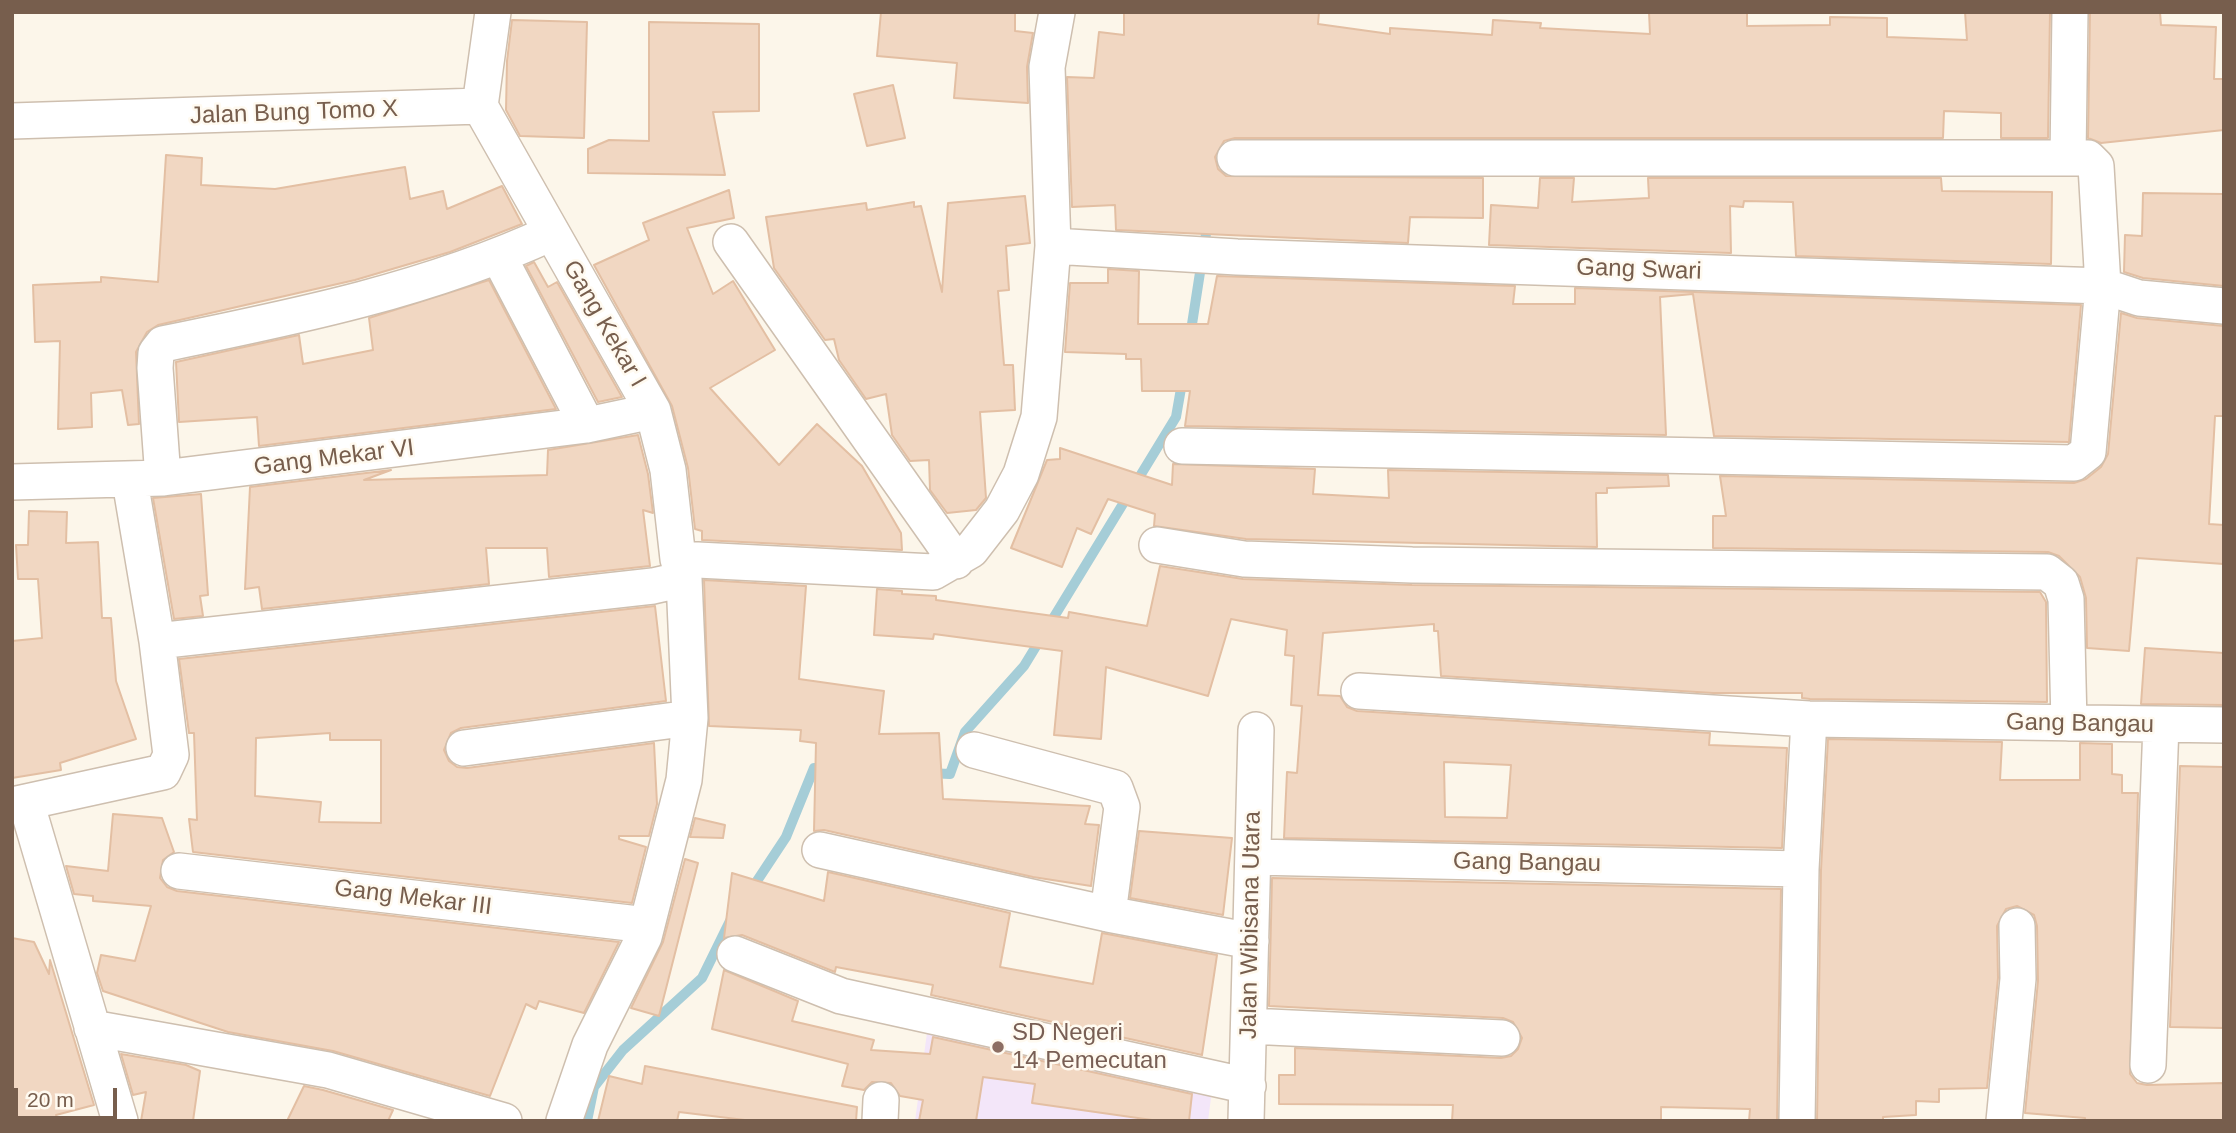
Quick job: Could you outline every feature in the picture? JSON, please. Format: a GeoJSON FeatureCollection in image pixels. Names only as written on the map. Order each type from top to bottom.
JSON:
{"type":"FeatureCollection","features":[{"type":"Feature","properties":{"kind":"street"},"geometry":{"type":"LineString","coordinates":[[480,106],[492,12]]}},
{"type":"Feature","properties":{"kind":"street"},"geometry":{"type":"LineString","coordinates":[[157,641],[653,586],[681,569],[933,572],[956,561],[971,550],[1002,509],[1021,474],[1039,417],[1053,246],[1047,66],[1057,12]]}},
{"type":"Feature","properties":{"kind":"street"},"geometry":{"type":"LineString","coordinates":[[2067,158],[2070,12]]}},
{"type":"Feature","properties":{"kind":"street","name":"Jalan Bung Tomo X"},"geometry":{"type":"LineString","coordinates":[[12,121],[480,106]]}},
{"type":"Feature","properties":{"kind":"street","name":"Gang Kekar I"},"geometry":{"type":"LineString","coordinates":[[480,106],[653,411],[668,470],[681,569],[690,718],[684,780],[638,954],[590,1045],[564,1121]]}},
{"type":"Feature","properties":{"kind":"street"},"geometry":{"type":"LineString","coordinates":[[1182,446],[2074,463],[2088,452],[2103,286],[2096,166],[2088,158],[1235,158]]}},
{"type":"Feature","properties":{"kind":"street"},"geometry":{"type":"LineString","coordinates":[[120,1121],[93,1028],[19,803],[163,772],[171,755],[157,641],[146,479],[156,353],[163,344],[289,318],[408,287],[499,257],[551,233]]}},
{"type":"Feature","properties":{"kind":"street"},"geometry":{"type":"LineString","coordinates":[[731,242],[956,561]]}},
{"type":"Feature","properties":{"kind":"street","name":"Gang Swari"},"geometry":{"type":"LineString","coordinates":[[1053,246],[1154,254],[2103,286],[2139,298],[2224,306]]}},
{"type":"Feature","properties":{"kind":"street"},"geometry":{"type":"LineString","coordinates":[[499,257],[587,425]]}},
{"type":"Feature","properties":{"kind":"street","name":"Gang Mekar VI"},"geometry":{"type":"LineString","coordinates":[[12,482],[146,479],[587,425],[653,411]]}},
{"type":"Feature","properties":{"kind":"street"},"geometry":{"type":"LineString","coordinates":[[1157,545],[1244,559],[1412,565],[2047,572],[2061,583],[2066,599],[2069,723]]}},
{"type":"Feature","properties":{"kind":"street","name":"Gang Bangau"},"geometry":{"type":"LineString","coordinates":[[1359,691],[1810,719],[2224,725]]}},
{"type":"Feature","properties":{"kind":"street"},"geometry":{"type":"LineString","coordinates":[[464,748],[690,718]]}},
{"type":"Feature","properties":{"kind":"street"},"geometry":{"type":"LineString","coordinates":[[1797,1121],[1801,869],[1810,719]]}},
{"type":"Feature","properties":{"kind":"street"},"geometry":{"type":"LineString","coordinates":[[2148,1065],[2161,725]]}},
{"type":"Feature","properties":{"kind":"street","name":"Jalan Wibisana Utara"},"geometry":{"type":"LineString","coordinates":[[1246,1121],[1256,730]]}},
{"type":"Feature","properties":{"kind":"street"},"geometry":{"type":"LineString","coordinates":[[974,750],[1115,788],[1122,807],[1108,914]]}},
{"type":"Feature","properties":{"kind":"street"},"geometry":{"type":"LineString","coordinates":[[820,850],[1108,914],[1251,941]]}},
{"type":"Feature","properties":{"kind":"street","name":"Gang Bangau"},"geometry":{"type":"LineString","coordinates":[[1253,857],[1801,869]]}},
{"type":"Feature","properties":{"kind":"street","name":"Gang Mekar III"},"geometry":{"type":"LineString","coordinates":[[178,871],[646,925]]}},
{"type":"Feature","properties":{"kind":"street"},"geometry":{"type":"LineString","coordinates":[[2004,1121],[2018,979],[2017,926]]}},
{"type":"Feature","properties":{"kind":"street"},"geometry":{"type":"LineString","coordinates":[[735,954],[841,996],[1248,1086]]}},
{"type":"Feature","properties":{"kind":"street"},"geometry":{"type":"LineString","coordinates":[[1249,1026],[1502,1038]]}},
{"type":"Feature","properties":{"kind":"street"},"geometry":{"type":"LineString","coordinates":[[93,1028],[328,1070],[504,1121]]}},
{"type":"Feature","properties":{"kind":"shaded area","name":"SD Negeri 14 Pemecutan"},"geometry":{"type":"Polygon","coordinates":[[[929,1018],[1214,1075],[1208,1121],[915,1121],[929,1018]]]}},
{"type":"Feature","properties":{"kind":"building"},"geometry":{"type":"Polygon","coordinates":[[[881,12],[1015,12],[1015,31],[1033,33],[1027,67],[1028,103],[954,98],[957,63],[877,56],[881,12]]]}},
{"type":"Feature","properties":{"kind":"building"},"geometry":{"type":"Polygon","coordinates":[[[1124,12],[1319,12],[1318,24],[1390,34],[1390,28],[1492,35],[1493,20],[1541,23],[1540,28],[1650,34],[1649,12],[1747,12],[1747,26],[1830,25],[1830,17],[1887,18],[1887,37],[1967,40],[1965,12],[2050,12],[2048,138],[2001,138],[2001,113],[1944,111],[1943,138],[1235,138],[1224,141],[1215,157],[1218,169],[1226,176],[1483,178],[1483,218],[1410,217],[1408,243],[1116,230],[1115,205],[1072,207],[1067,77],[1094,78],[1099,32],[1124,35],[1124,12]]]}},
{"type":"Feature","properties":{"kind":"building"},"geometry":{"type":"Polygon","coordinates":[[[2090,12],[2160,12],[2161,25],[2216,27],[2214,79],[2224,79],[2224,130],[2101,143],[2088,138],[2090,12]]]}},
{"type":"Feature","properties":{"kind":"building"},"geometry":{"type":"Polygon","coordinates":[[[512,20],[587,22],[584,138],[520,136],[506,110],[507,61],[512,20]]]}},
{"type":"Feature","properties":{"kind":"building"},"geometry":{"type":"Polygon","coordinates":[[[649,22],[759,24],[759,111],[713,112],[725,175],[588,173],[588,149],[609,140],[649,141],[649,22]]]}},
{"type":"Feature","properties":{"kind":"building"},"geometry":{"type":"Polygon","coordinates":[[[893,85],[905,138],[867,146],[854,94],[893,85]]]}},
{"type":"Feature","properties":{"kind":"building"},"geometry":{"type":"Polygon","coordinates":[[[166,155],[202,158],[201,185],[275,189],[405,167],[410,199],[443,191],[447,209],[502,186],[522,224],[450,252],[355,280],[158,325],[147,332],[136,352],[139,424],[128,425],[122,390],[91,393],[92,427],[58,429],[60,341],[35,342],[33,285],[101,282],[101,277],[158,282],[166,155]]]}},
{"type":"Feature","properties":{"kind":"building"},"geometry":{"type":"Polygon","coordinates":[[[1540,178],[1574,178],[1572,202],[1649,198],[1648,178],[1941,178],[1942,191],[2052,192],[2051,264],[1796,256],[1793,202],[1744,201],[1743,207],[1730,206],[1731,253],[1489,245],[1491,205],[1538,208],[1540,178]]]}},
{"type":"Feature","properties":{"kind":"building"},"geometry":{"type":"Polygon","coordinates":[[[729,190],[734,218],[687,228],[713,294],[733,281],[775,350],[710,388],[779,465],[817,424],[862,466],[901,533],[902,550],[702,540],[702,531],[695,529],[688,468],[672,406],[594,265],[649,240],[643,223],[729,190]]]}},
{"type":"Feature","properties":{"kind":"building"},"geometry":{"type":"Polygon","coordinates":[[[2143,193],[2224,194],[2224,286],[2143,278],[2124,272],[2125,235],[2142,236],[2143,193]]]}},
{"type":"Feature","properties":{"kind":"building"},"geometry":{"type":"Polygon","coordinates":[[[1025,196],[1030,243],[1006,246],[1009,290],[998,291],[1004,365],[1013,365],[1015,410],[980,412],[986,498],[976,510],[947,513],[930,490],[929,460],[910,461],[892,435],[886,394],[866,399],[839,360],[834,339],[825,340],[774,268],[766,217],[866,203],[867,210],[914,202],[914,207],[921,206],[942,292],[948,203],[1025,196]]]}},
{"type":"Feature","properties":{"kind":"building"},"geometry":{"type":"Polygon","coordinates":[[[534,262],[548,287],[557,282],[622,397],[598,402],[526,266],[534,262]]]}},
{"type":"Feature","properties":{"kind":"building"},"geometry":{"type":"Polygon","coordinates":[[[1108,269],[1139,271],[1138,324],[1208,324],[1217,276],[1515,286],[1513,304],[1575,304],[1575,288],[2081,305],[2069,442],[1714,436],[1693,294],[1660,297],[1666,435],[1185,426],[1190,391],[1142,391],[1141,359],[1126,359],[1126,354],[1065,352],[1070,283],[1108,283],[1108,269]]]}},
{"type":"Feature","properties":{"kind":"building"},"geometry":{"type":"Polygon","coordinates":[[[489,280],[556,409],[259,446],[257,417],[179,422],[176,362],[299,335],[303,364],[373,350],[369,318],[489,280]]]}},
{"type":"Feature","properties":{"kind":"building"},"geometry":{"type":"Polygon","coordinates":[[[2121,313],[2137,318],[2224,326],[2224,416],[2215,416],[2209,524],[2224,525],[2224,564],[2137,558],[2129,651],[2087,648],[2086,598],[2080,577],[2059,556],[2048,552],[1713,548],[1713,516],[1726,516],[1720,476],[2074,483],[2086,479],[2101,467],[2108,454],[2121,313]]]}},
{"type":"Feature","properties":{"kind":"building"},"geometry":{"type":"Polygon","coordinates":[[[638,435],[648,474],[653,513],[643,510],[650,566],[549,577],[547,548],[486,548],[489,584],[262,609],[259,587],[245,589],[250,487],[391,470],[364,480],[547,475],[548,450],[638,435]]]}},
{"type":"Feature","properties":{"kind":"building"},"geometry":{"type":"Polygon","coordinates":[[[1060,448],[1172,485],[1173,464],[1315,469],[1313,494],[1389,498],[1388,470],[1668,475],[1669,486],[1607,488],[1607,493],[1596,493],[1597,547],[1246,539],[1154,526],[1155,514],[1108,499],[1091,534],[1077,528],[1062,567],[1011,548],[1047,460],[1060,459],[1060,448]]]}},
{"type":"Feature","properties":{"kind":"building"},"geometry":{"type":"Polygon","coordinates":[[[201,494],[208,595],[200,596],[203,616],[174,619],[153,498],[201,494]]]}},
{"type":"Feature","properties":{"kind":"building"},"geometry":{"type":"Polygon","coordinates":[[[29,511],[67,512],[66,543],[98,542],[102,618],[111,618],[116,681],[136,739],[60,763],[61,770],[12,778],[12,641],[42,638],[38,579],[18,579],[16,545],[28,545],[29,511]]]}},
{"type":"Feature","properties":{"kind":"building"},"geometry":{"type":"Polygon","coordinates":[[[1160,566],[1243,579],[1412,585],[2040,592],[2046,602],[2047,702],[1810,699],[1802,698],[1802,693],[1713,693],[1441,676],[1438,631],[1434,631],[1434,624],[1323,633],[1318,695],[1340,696],[1347,707],[1357,711],[1710,733],[1709,745],[1787,748],[1782,848],[1284,838],[1287,772],[1297,773],[1302,706],[1291,705],[1294,656],[1285,655],[1287,630],[1231,619],[1208,696],[1106,667],[1101,739],[1054,735],[1062,651],[934,634],[933,639],[874,635],[877,589],[1068,618],[1069,612],[1147,626],[1160,566]],[[1444,762],[1445,817],[1507,818],[1511,765],[1444,762]]]}},
{"type":"Feature","properties":{"kind":"building"},"geometry":{"type":"Polygon","coordinates":[[[704,580],[806,586],[799,679],[884,691],[879,734],[939,733],[943,799],[1090,806],[1085,824],[1099,825],[1091,886],[1033,877],[824,830],[814,831],[816,743],[800,741],[801,730],[709,726],[704,580]]]}},
{"type":"Feature","properties":{"kind":"building"},"geometry":{"type":"Polygon","coordinates":[[[655,606],[666,701],[461,728],[451,733],[444,750],[449,761],[457,767],[467,768],[654,743],[657,804],[649,836],[619,836],[619,839],[646,847],[632,903],[193,852],[189,819],[197,820],[194,733],[189,733],[179,659],[655,606]],[[330,733],[256,738],[255,796],[321,802],[319,822],[381,823],[381,740],[330,740],[330,733]]]}},
{"type":"Feature","properties":{"kind":"building"},"geometry":{"type":"Polygon","coordinates":[[[2145,648],[2224,653],[2224,705],[2141,704],[2145,648]]]}},
{"type":"Feature","properties":{"kind":"building"},"geometry":{"type":"Polygon","coordinates":[[[1828,739],[2002,742],[2000,780],[2080,780],[2080,743],[2112,744],[2112,774],[2122,775],[2122,793],[2138,793],[2130,1074],[2137,1083],[2147,1085],[2224,1083],[2224,1121],[2085,1121],[2085,1118],[2025,1113],[2038,981],[2037,926],[2034,915],[2017,906],[2006,909],[1997,926],[1998,978],[1987,1088],[1939,1089],[1939,1102],[1916,1101],[1916,1115],[1883,1117],[1883,1121],[1817,1121],[1821,870],[1828,739]]]}},
{"type":"Feature","properties":{"kind":"building"},"geometry":{"type":"Polygon","coordinates":[[[2180,766],[2224,767],[2224,1028],[2170,1027],[2180,766]]]}},
{"type":"Feature","properties":{"kind":"building"},"geometry":{"type":"Polygon","coordinates":[[[113,814],[162,818],[174,852],[163,860],[160,878],[167,887],[177,891],[619,942],[584,1013],[539,1001],[536,1009],[526,1004],[490,1096],[333,1051],[228,1032],[103,991],[97,973],[101,955],[135,961],[151,906],[93,901],[93,896],[74,894],[66,866],[108,871],[113,814]]]}},
{"type":"Feature","properties":{"kind":"building"},"geometry":{"type":"Polygon","coordinates":[[[695,818],[725,825],[723,838],[690,837],[695,818]]]}},
{"type":"Feature","properties":{"kind":"building"},"geometry":{"type":"Polygon","coordinates":[[[1139,831],[1232,838],[1223,915],[1130,898],[1139,831]]]}},
{"type":"Feature","properties":{"kind":"building"},"geometry":{"type":"Polygon","coordinates":[[[685,859],[698,863],[659,1016],[631,1008],[663,942],[685,859]]]}},
{"type":"Feature","properties":{"kind":"building"},"geometry":{"type":"Polygon","coordinates":[[[828,872],[1010,913],[1000,967],[1093,984],[1102,933],[1217,955],[1202,1055],[931,995],[933,985],[836,967],[835,972],[742,935],[724,938],[732,873],[824,901],[828,872]]]}},
{"type":"Feature","properties":{"kind":"building"},"geometry":{"type":"Polygon","coordinates":[[[1272,878],[1781,889],[1777,1121],[1749,1121],[1750,1109],[1661,1107],[1661,1121],[1452,1121],[1453,1105],[1279,1104],[1279,1075],[1295,1075],[1295,1048],[1501,1058],[1511,1056],[1518,1049],[1522,1038],[1513,1022],[1503,1018],[1269,1006],[1272,878]]]}},
{"type":"Feature","properties":{"kind":"building"},"geometry":{"type":"Polygon","coordinates":[[[12,938],[34,942],[49,974],[50,960],[94,1105],[56,1115],[58,1121],[12,1121],[12,938]]]}},
{"type":"Feature","properties":{"kind":"building"},"geometry":{"type":"Polygon","coordinates":[[[724,970],[798,1001],[792,1021],[874,1040],[871,1050],[930,1054],[933,1037],[1192,1094],[1189,1121],[1159,1121],[1032,1103],[1035,1084],[983,1077],[976,1121],[919,1121],[923,1100],[900,1096],[891,1083],[872,1082],[864,1090],[842,1086],[848,1064],[712,1029],[724,970]]]}},
{"type":"Feature","properties":{"kind":"building"},"geometry":{"type":"Polygon","coordinates":[[[121,1054],[186,1065],[200,1071],[193,1121],[141,1121],[146,1092],[133,1095],[121,1054]]]}},
{"type":"Feature","properties":{"kind":"building"},"geometry":{"type":"Polygon","coordinates":[[[645,1066],[857,1107],[856,1121],[753,1121],[679,1112],[677,1121],[598,1121],[609,1076],[642,1084],[645,1066]]]}},
{"type":"Feature","properties":{"kind":"building"},"geometry":{"type":"Polygon","coordinates":[[[304,1086],[393,1110],[388,1121],[287,1121],[304,1086]]]}},
{"type":"Feature","properties":{"kind":"waterway"},"geometry":{"type":"LineString","coordinates":[[1190,337],[1208,221]]}},
{"type":"Feature","properties":{"kind":"waterway"},"geometry":{"type":"LineString","coordinates":[[928,773],[950,774],[965,732],[1024,666],[1176,417],[1183,377]]}},
{"type":"Feature","properties":{"kind":"waterway"},"geometry":{"type":"LineString","coordinates":[[751,890],[786,837],[814,768],[828,769]]}},
{"type":"Feature","properties":{"kind":"waterway"},"geometry":{"type":"LineString","coordinates":[[587,1121],[594,1087],[623,1050],[702,978],[730,921]]}},
{"type":"Feature","properties":{"kind":"place","name":"SD Negeri 14 Pemecutan"},"geometry":{"type":"Point","coordinates":[998,1047]}}]}
